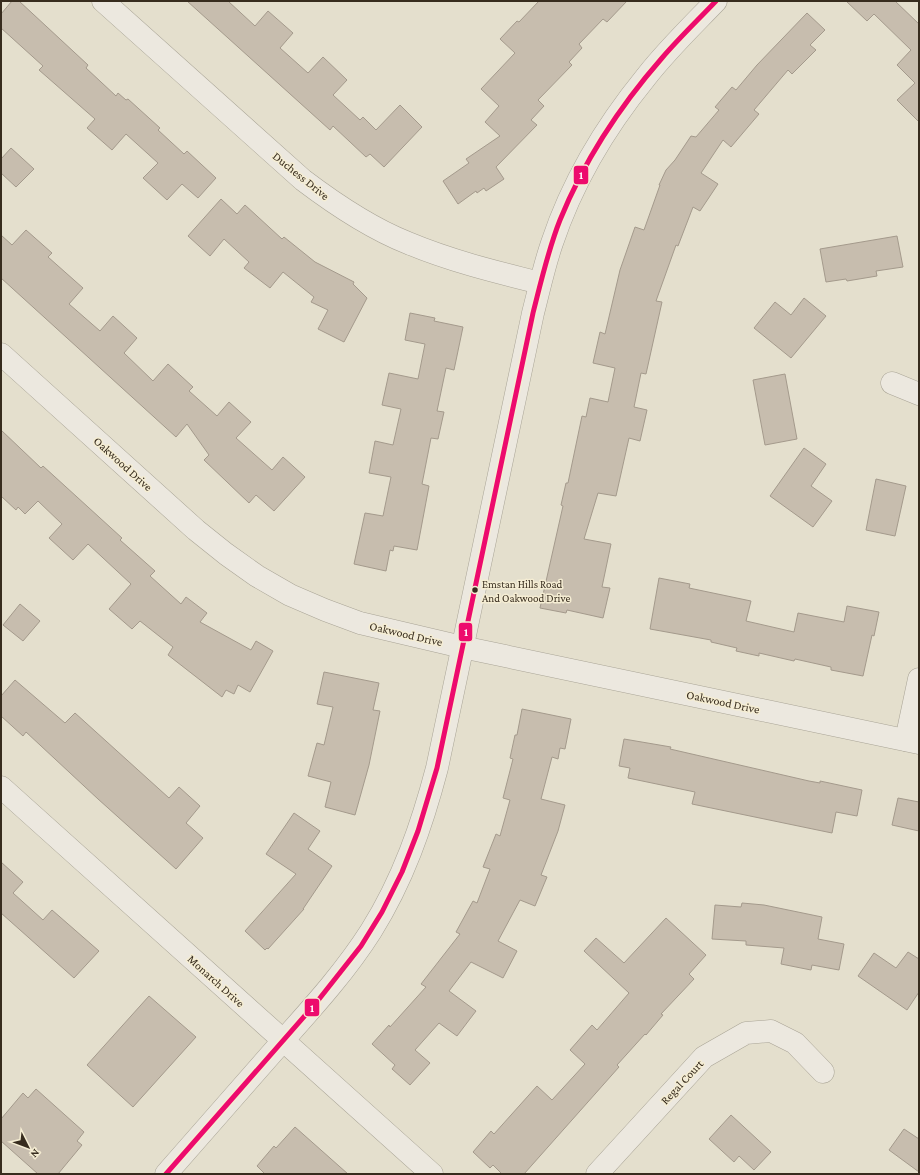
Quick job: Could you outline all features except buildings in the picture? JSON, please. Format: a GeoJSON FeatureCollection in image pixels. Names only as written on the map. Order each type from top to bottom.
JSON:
{"type":"FeatureCollection","features":[{"type":"Feature","properties":{"kind":"street","name":"Duchess Drive"},"geometry":{"type":"LineString","coordinates":[[103,1],[303,180],[336,204],[370,225],[407,243],[438,255],[480,268],[540,283]]}},
{"type":"Feature","properties":{"kind":"street"},"geometry":{"type":"LineString","coordinates":[[166,1174],[347,967],[372,930],[393,892],[408,859],[426,811],[533,314],[552,242],[570,198],[592,155],[617,115],[646,77],[677,41],[716,1]]}},
{"type":"Feature","properties":{"kind":"street","name":"Oakwood Drive"},"geometry":{"type":"LineString","coordinates":[[1,354],[196,530],[257,576],[290,595],[311,604],[360,623],[462,647],[912,742]]}},
{"type":"Feature","properties":{"kind":"street"},"geometry":{"type":"LineString","coordinates":[[892,383],[919,394]]}},
{"type":"Feature","properties":{"kind":"street"},"geometry":{"type":"LineString","coordinates":[[912,742],[919,679]]}},
{"type":"Feature","properties":{"kind":"street","name":"Monarch Drive"},"geometry":{"type":"LineString","coordinates":[[1,787],[432,1174]]}},
{"type":"Feature","properties":{"kind":"street","name":"Regal Court"},"geometry":{"type":"LineString","coordinates":[[597,1174],[704,1057],[746,1033],[770,1031],[795,1043],[823,1072]]}},
{"type":"Feature","properties":{"kind":"transit line","name":"1"},"geometry":{"type":"LineString","coordinates":[[166,1174],[316,1003],[361,946],[382,912],[402,872],[418,831],[437,768],[533,313],[556,231],[580,177],[604,135],[632,95],[662,58],[716,1]]}},
{"type":"Feature","properties":{"kind":"place","name":"Emstan Hills Road And Oakwood Drive"},"geometry":{"type":"Point","coordinates":[475,590]}}]}
